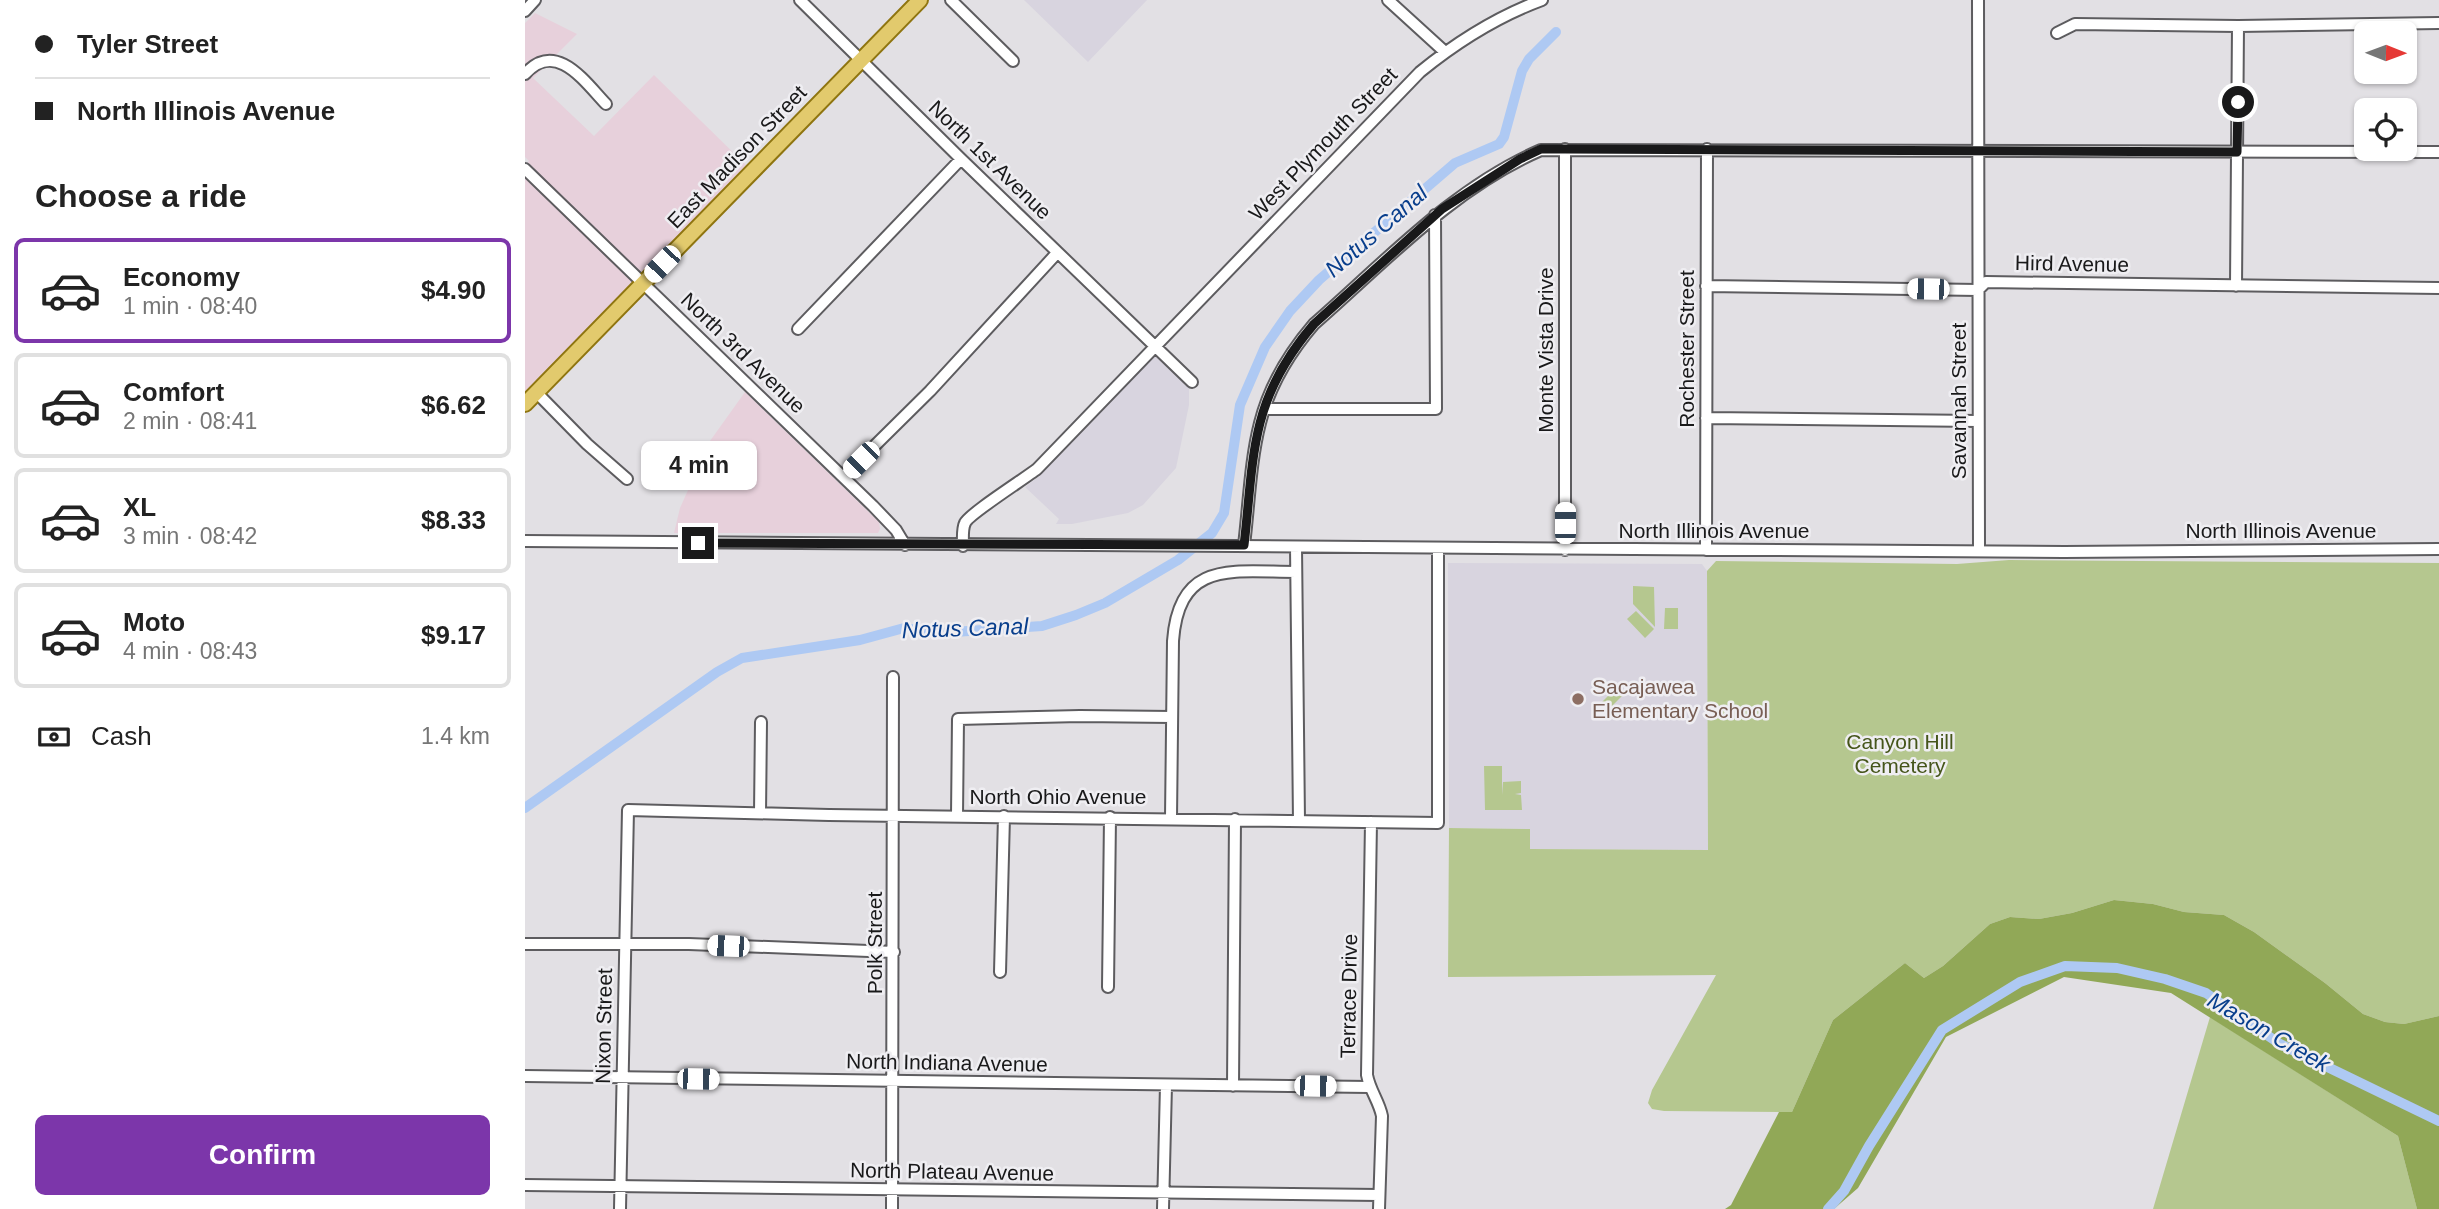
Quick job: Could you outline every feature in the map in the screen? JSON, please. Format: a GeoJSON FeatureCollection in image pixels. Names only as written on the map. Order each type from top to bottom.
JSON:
{"type":"FeatureCollection","features":[{"type":"Feature","properties":{"kind":"main road","name":"East Madison Street"},"geometry":{"type":"LineString","coordinates":[[525,404],[920,0]]}},
{"type":"Feature","properties":{"kind":"street"},"geometry":{"type":"LineString","coordinates":[[525,11],[535,0]]}},
{"type":"Feature","properties":{"kind":"street","name":"North 1st Avenue"},"geometry":{"type":"LineString","coordinates":[[800,0],[1192,382]]}},
{"type":"Feature","properties":{"kind":"street"},"geometry":{"type":"LineString","coordinates":[[951,0],[1013,61]]}},
{"type":"Feature","properties":{"kind":"street"},"geometry":{"type":"LineString","coordinates":[[1388,0],[1445,52]]}},
{"type":"Feature","properties":{"kind":"street","name":"West Plymouth Street"},"geometry":{"type":"LineString","coordinates":[[963,546],[963,525],[970,516],[1015,487],[1037,469],[1401,90],[1445,52],[1491,22],[1542,0]]}},
{"type":"Feature","properties":{"kind":"street","name":"Savannah Street"},"geometry":{"type":"LineString","coordinates":[[1978,0],[1979,551]]}},
{"type":"Feature","properties":{"kind":"street"},"geometry":{"type":"LineString","coordinates":[[2057,33],[2075,24],[2238,26],[2439,23]]}},
{"type":"Feature","properties":{"kind":"street"},"geometry":{"type":"LineString","coordinates":[[2236,286],[2238,26]]}},
{"type":"Feature","properties":{"kind":"street"},"geometry":{"type":"LineString","coordinates":[[525,74],[530,68],[544,61],[567,64],[606,104]]}},
{"type":"Feature","properties":{"kind":"street"},"geometry":{"type":"LineString","coordinates":[[1244,545],[1255,454],[1265,409],[1297,344],[1314,324],[1435,215],[1520,159],[1541,149],[2439,152]]}},
{"type":"Feature","properties":{"kind":"street","name":"Monte Vista Drive"},"geometry":{"type":"LineString","coordinates":[[1565,149],[1566,550]]}},
{"type":"Feature","properties":{"kind":"street","name":"Rochester Street"},"geometry":{"type":"LineString","coordinates":[[1706,550],[1707,149]]}},
{"type":"Feature","properties":{"kind":"street"},"geometry":{"type":"LineString","coordinates":[[798,329],[961,159]]}},
{"type":"Feature","properties":{"kind":"street","name":"North 3rd Avenue"},"geometry":{"type":"LineString","coordinates":[[525,169],[843,477]]}},
{"type":"Feature","properties":{"kind":"street"},"geometry":{"type":"LineString","coordinates":[[1265,409],[1436,409],[1435,215]]}},
{"type":"Feature","properties":{"kind":"street"},"geometry":{"type":"LineString","coordinates":[[905,545],[896,530],[843,477],[930,391],[1057,253]]}},
{"type":"Feature","properties":{"kind":"street","name":"Hird Avenue"},"geometry":{"type":"LineString","coordinates":[[1706,286],[1978,290],[1986,282],[2439,288]]}},
{"type":"Feature","properties":{"kind":"street"},"geometry":{"type":"LineString","coordinates":[[537,392],[587,444],[627,479]]}},
{"type":"Feature","properties":{"kind":"street"},"geometry":{"type":"LineString","coordinates":[[1706,418],[1977,421]]}},
{"type":"Feature","properties":{"kind":"street","name":"North Illinois Avenue"},"geometry":{"type":"LineString","coordinates":[[525,541],[963,546],[1244,545],[1566,550],[2439,549]]}},
{"type":"Feature","properties":{"kind":"street"},"geometry":{"type":"LineString","coordinates":[[1296,547],[1299,821]]}},
{"type":"Feature","properties":{"kind":"street","name":"North Ohio Avenue"},"geometry":{"type":"LineString","coordinates":[[627,844],[628,810],[1438,823],[1438,549]]}},
{"type":"Feature","properties":{"kind":"street"},"geometry":{"type":"LineString","coordinates":[[1171,818],[1175,622],[1185,595],[1196,583],[1223,572],[1296,572]]}},
{"type":"Feature","properties":{"kind":"street","name":"Polk Street"},"geometry":{"type":"LineString","coordinates":[[892,1209],[893,677]]}},
{"type":"Feature","properties":{"kind":"street"},"geometry":{"type":"LineString","coordinates":[[957,816],[958,719],[1172,717]]}},
{"type":"Feature","properties":{"kind":"street"},"geometry":{"type":"LineString","coordinates":[[760,813],[761,722]]}},
{"type":"Feature","properties":{"kind":"street"},"geometry":{"type":"LineString","coordinates":[[1000,972],[1004,816]]}},
{"type":"Feature","properties":{"kind":"street"},"geometry":{"type":"LineString","coordinates":[[1108,987],[1110,817]]}},
{"type":"Feature","properties":{"kind":"street"},"geometry":{"type":"LineString","coordinates":[[1233,1086],[1235,819]]}},
{"type":"Feature","properties":{"kind":"street","name":"Terrace Drive"},"geometry":{"type":"LineString","coordinates":[[1371,822],[1367,1075],[1369,1087],[1380,1105],[1382,1116],[1379,1209]]}},
{"type":"Feature","properties":{"kind":"street","name":"Nixon Street"},"geometry":{"type":"LineString","coordinates":[[620,1209],[627,844]]}},
{"type":"Feature","properties":{"kind":"street"},"geometry":{"type":"LineString","coordinates":[[525,944],[625,944],[894,952]]}},
{"type":"Feature","properties":{"kind":"street","name":"North Indiana Avenue"},"geometry":{"type":"LineString","coordinates":[[525,1076],[1369,1087]]}},
{"type":"Feature","properties":{"kind":"street"},"geometry":{"type":"LineString","coordinates":[[1163,1209],[1165,1085]]}},
{"type":"Feature","properties":{"kind":"street","name":"North Plateau Avenue"},"geometry":{"type":"LineString","coordinates":[[525,1185],[1379,1195]]}},
{"type":"Feature","properties":{"kind":"shaded area"},"geometry":{"type":"Polygon","coordinates":[[[1024,0],[1147,0],[1088,62],[1024,0]]]}},
{"type":"Feature","properties":{"kind":"shaded area"},"geometry":{"type":"Polygon","coordinates":[[[535,13],[577,34],[533,78],[594,136],[654,75],[746,165],[525,394],[525,166],[529,161],[525,157],[525,23],[535,13]]]}},
{"type":"Feature","properties":{"kind":"shaded area"},"geometry":{"type":"Polygon","coordinates":[[[1159,352],[1189,381],[1189,405],[1176,468],[1143,505],[1128,513],[1072,524],[1056,524],[1059,519],[1025,487],[1038,477],[1159,352]]]}},
{"type":"Feature","properties":{"kind":"shaded area"},"geometry":{"type":"Polygon","coordinates":[[[745,392],[879,522],[878,533],[674,533],[680,508],[710,441],[745,392]]]}},
{"type":"Feature","properties":{"kind":"shaded area","name":"Sacajawea Elementary School"},"geometry":{"type":"Polygon","coordinates":[[[1448,563],[1702,564],[1707,571],[1708,850],[1530,849],[1529,829],[1449,828],[1448,563]]]}},
{"type":"Feature","properties":{"kind":"green space","name":"Canyon Hill Cemetery"},"geometry":{"type":"Polygon","coordinates":[[[2009,560],[2439,563],[2439,1016],[2404,1024],[2385,1022],[2363,1014],[2254,932],[2224,915],[2184,912],[2153,904],[2114,900],[2072,913],[2039,919],[2010,917],[1990,924],[1943,966],[1924,978],[1905,963],[1833,1020],[1792,1112],[1664,1111],[1652,1109],[1648,1103],[1652,1090],[1716,975],[1448,977],[1449,828],[1530,829],[1530,849],[1708,850],[1707,571],[1716,561],[1957,564],[2009,560]]]}},
{"type":"Feature","properties":{"kind":"green space"},"geometry":{"type":"Polygon","coordinates":[[[1633,586],[1654,587],[1655,627],[1633,604],[1633,586]]]}},
{"type":"Feature","properties":{"kind":"green space"},"geometry":{"type":"Polygon","coordinates":[[[1665,608],[1678,608],[1678,629],[1664,629],[1665,608]]]}},
{"type":"Feature","properties":{"kind":"green space"},"geometry":{"type":"Polygon","coordinates":[[[1636,611],[1654,629],[1645,638],[1627,619],[1636,611]]]}},
{"type":"Feature","properties":{"kind":"green space"},"geometry":{"type":"Polygon","coordinates":[[[1616,688],[1623,695],[1601,717],[1594,710],[1616,688]]]}},
{"type":"Feature","properties":{"kind":"green space"},"geometry":{"type":"Polygon","coordinates":[[[1484,766],[1502,766],[1502,795],[1503,782],[1521,781],[1521,793],[1515,794],[1521,795],[1522,810],[1485,810],[1484,766]]]}},
{"type":"Feature","properties":{"kind":"green space"},"geometry":{"type":"Polygon","coordinates":[[[2114,900],[2153,904],[2184,912],[2224,915],[2254,932],[2363,1014],[2385,1022],[2404,1024],[2439,1016],[2439,1209],[2417,1209],[2398,1136],[2171,993],[2064,977],[1946,1037],[1858,1188],[1834,1209],[1725,1209],[1731,1205],[1779,1112],[1792,1112],[1833,1020],[1905,963],[1924,978],[1943,966],[1990,924],[2010,917],[2039,919],[2072,913],[2114,900]]]}},
{"type":"Feature","properties":{"kind":"green space"},"geometry":{"type":"Polygon","coordinates":[[[2210,1017],[2398,1136],[2417,1209],[2153,1209],[2210,1017]]]}},
{"type":"Feature","properties":{"kind":"waterway","name":"Notus Canal"},"geometry":{"type":"LineString","coordinates":[[525,808],[717,672],[742,658],[860,640],[904,628],[939,633],[1042,626],[1105,603],[1178,560],[1212,533],[1224,513],[1240,405],[1265,347],[1290,311],[1319,280],[1455,163],[1499,144],[1504,137],[1522,71],[1529,59],[1556,32]]}},
{"type":"Feature","properties":{"kind":"waterway","name":"Mason Creek"},"geometry":{"type":"LineString","coordinates":[[1828,1209],[1844,1191],[1942,1030],[2020,982],[2065,966],[2117,968],[2165,979],[2206,993],[2280,1044],[2439,1121]]}},
{"type":"Feature","properties":{"kind":"place","name":"Sacajawea Elementary School"},"geometry":{"type":"Point","coordinates":[1578,699]}},
{"type":"Feature","properties":{"kind":"route"},"geometry":{"type":"LineString","coordinates":[[698,543],[1244,545],[1260,423],[1269,396],[1297,344],[1314,324],[1442,209],[1520,159],[1541,149],[2237,152],[2238,102]]}}]}
